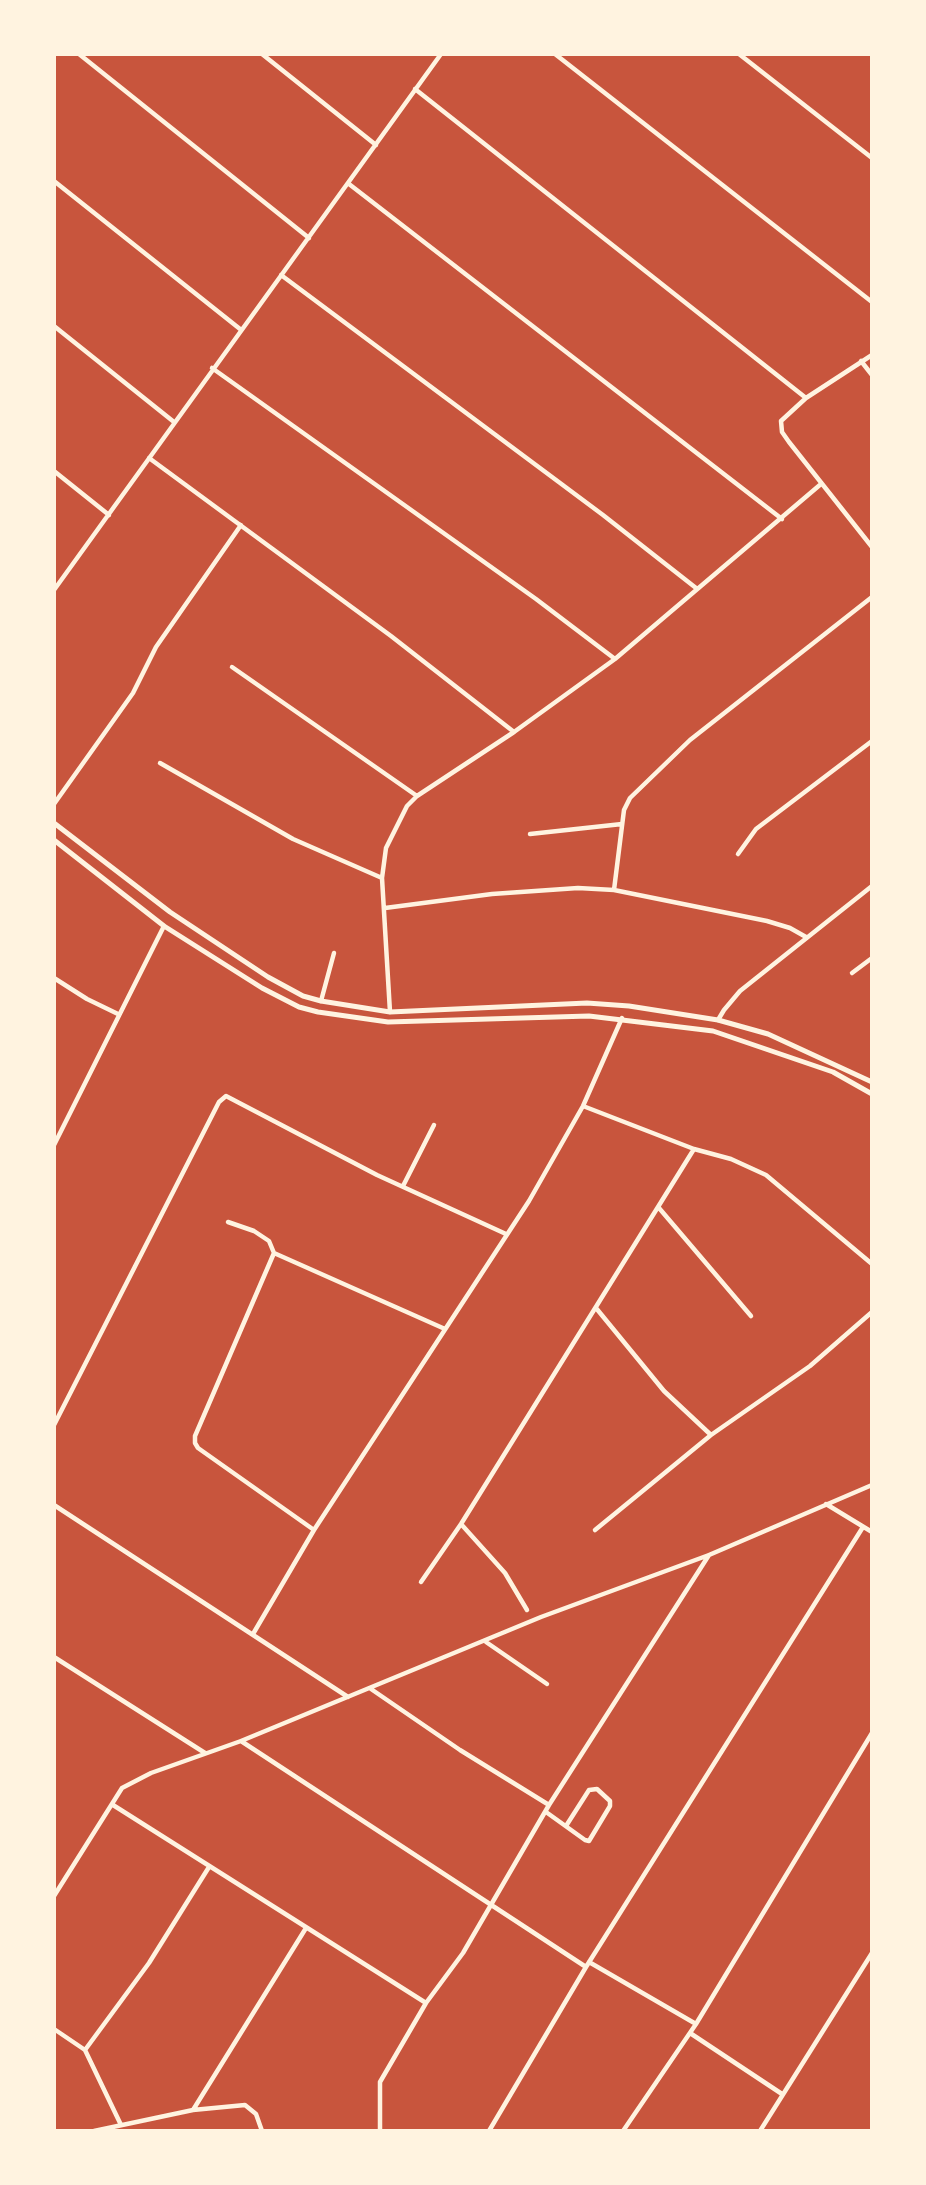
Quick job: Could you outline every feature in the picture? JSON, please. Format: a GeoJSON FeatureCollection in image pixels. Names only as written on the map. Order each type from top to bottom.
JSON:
{"type":"FeatureCollection","features":[{"type":"Feature","properties":{"kind":"street"},"geometry":{"type":"LineString","coordinates":[[79,54],[309,238]]}},
{"type":"Feature","properties":{"kind":"street"},"geometry":{"type":"LineString","coordinates":[[262,54],[376,145]]}},
{"type":"Feature","properties":{"kind":"street"},"geometry":{"type":"LineString","coordinates":[[54,590],[240,329],[349,184],[441,54]]}},
{"type":"Feature","properties":{"kind":"street"},"geometry":{"type":"LineString","coordinates":[[555,54],[872,302]]}},
{"type":"Feature","properties":{"kind":"street"},"geometry":{"type":"LineString","coordinates":[[739,54],[872,158]]}},
{"type":"Feature","properties":{"kind":"street"},"geometry":{"type":"LineString","coordinates":[[415,89],[806,398]]}},
{"type":"Feature","properties":{"kind":"street"},"geometry":{"type":"LineString","coordinates":[[54,180],[240,329]]}},
{"type":"Feature","properties":{"kind":"street"},"geometry":{"type":"LineString","coordinates":[[349,184],[782,519]]}},
{"type":"Feature","properties":{"kind":"street"},"geometry":{"type":"LineString","coordinates":[[281,275],[594,508],[696,588]]}},
{"type":"Feature","properties":{"kind":"street"},"geometry":{"type":"LineString","coordinates":[[54,327],[174,422]]}},
{"type":"Feature","properties":{"kind":"street"},"geometry":{"type":"LineString","coordinates":[[872,355],[806,398],[781,421],[782,432],[872,547]]}},
{"type":"Feature","properties":{"kind":"street"},"geometry":{"type":"LineString","coordinates":[[861,361],[872,375]]}},
{"type":"Feature","properties":{"kind":"street"},"geometry":{"type":"LineString","coordinates":[[212,368],[536,599],[615,659]]}},
{"type":"Feature","properties":{"kind":"street"},"geometry":{"type":"LineString","coordinates":[[149,458],[391,636],[514,732]]}},
{"type":"Feature","properties":{"kind":"street"},"geometry":{"type":"LineString","coordinates":[[54,471],[109,514]]}},
{"type":"Feature","properties":{"kind":"street"},"geometry":{"type":"LineString","coordinates":[[390,1012],[382,878],[386,848],[392,833],[417,795],[514,732],[615,659],[821,484]]}},
{"type":"Feature","properties":{"kind":"street"},"geometry":{"type":"LineString","coordinates":[[54,804],[134,693],[156,647],[241,525]]}},
{"type":"Feature","properties":{"kind":"street"},"geometry":{"type":"LineString","coordinates":[[614,890],[625,804],[690,740],[872,597]]}},
{"type":"Feature","properties":{"kind":"street"},"geometry":{"type":"LineString","coordinates":[[232,667],[417,795]]}},
{"type":"Feature","properties":{"kind":"street"},"geometry":{"type":"LineString","coordinates":[[738,854],[756,830],[872,741]]}},
{"type":"Feature","properties":{"kind":"street"},"geometry":{"type":"LineString","coordinates":[[160,763],[293,839],[382,878]]}},
{"type":"Feature","properties":{"kind":"street"},"geometry":{"type":"LineString","coordinates":[[54,823],[170,912],[268,977],[303,996],[390,1012],[587,1003],[629,1006],[718,1020],[768,1034],[872,1082]]}},
{"type":"Feature","properties":{"kind":"street"},"geometry":{"type":"LineString","coordinates":[[530,834],[622,824]]}},
{"type":"Feature","properties":{"kind":"street"},"geometry":{"type":"LineString","coordinates":[[54,840],[164,926],[262,988],[299,1007],[388,1022],[589,1016],[622,1018],[723,1034],[825,1069],[872,1094]]}},
{"type":"Feature","properties":{"kind":"street"},"geometry":{"type":"LineString","coordinates":[[718,1020],[740,991],[872,886]]}},
{"type":"Feature","properties":{"kind":"street"},"geometry":{"type":"LineString","coordinates":[[384,908],[492,894],[579,888],[614,890],[767,921],[790,928],[806,937]]}},
{"type":"Feature","properties":{"kind":"street"},"geometry":{"type":"LineString","coordinates":[[54,1145],[164,926]]}},
{"type":"Feature","properties":{"kind":"street"},"geometry":{"type":"LineString","coordinates":[[321,1001],[334,953]]}},
{"type":"Feature","properties":{"kind":"street"},"geometry":{"type":"LineString","coordinates":[[852,973],[872,958]]}},
{"type":"Feature","properties":{"kind":"street"},"geometry":{"type":"LineString","coordinates":[[54,978],[87,999],[118,1014]]}},
{"type":"Feature","properties":{"kind":"street"},"geometry":{"type":"LineString","coordinates":[[253,1634],[314,1530],[506,1234],[584,1106],[622,1018]]}},
{"type":"Feature","properties":{"kind":"street"},"geometry":{"type":"LineString","coordinates":[[54,1425],[222,1098],[226,1096],[403,1186],[506,1234]]}},
{"type":"Feature","properties":{"kind":"street"},"geometry":{"type":"LineString","coordinates":[[584,1106],[694,1149],[731,1159],[766,1175],[872,1264]]}},
{"type":"Feature","properties":{"kind":"street"},"geometry":{"type":"LineString","coordinates":[[403,1186],[434,1125]]}},
{"type":"Feature","properties":{"kind":"street"},"geometry":{"type":"LineString","coordinates":[[421,1582],[461,1524],[694,1149]]}},
{"type":"Feature","properties":{"kind":"street"},"geometry":{"type":"LineString","coordinates":[[659,1208],[751,1316]]}},
{"type":"Feature","properties":{"kind":"street"},"geometry":{"type":"LineString","coordinates":[[228,1222],[254,1231],[269,1241],[274,1253],[445,1329]]}},
{"type":"Feature","properties":{"kind":"street"},"geometry":{"type":"LineString","coordinates":[[274,1253],[195,1436],[195,1443],[198,1448],[314,1530]]}},
{"type":"Feature","properties":{"kind":"street"},"geometry":{"type":"LineString","coordinates":[[596,1308],[664,1390],[711,1436]]}},
{"type":"Feature","properties":{"kind":"street"},"geometry":{"type":"LineString","coordinates":[[595,1530],[711,1436],[794,1378],[872,1312]]}},
{"type":"Feature","properties":{"kind":"street"},"geometry":{"type":"LineString","coordinates":[[54,1896],[122,1788],[151,1773],[241,1741],[542,1617],[709,1555],[872,1485]]}},
{"type":"Feature","properties":{"kind":"street"},"geometry":{"type":"LineString","coordinates":[[826,1504],[872,1532]]}},
{"type":"Feature","properties":{"kind":"street"},"geometry":{"type":"LineString","coordinates":[[54,1505],[348,1696]]}},
{"type":"Feature","properties":{"kind":"street"},"geometry":{"type":"LineString","coordinates":[[461,1524],[505,1572],[527,1610]]}},
{"type":"Feature","properties":{"kind":"street"},"geometry":{"type":"LineString","coordinates":[[489,2131],[588,1964],[863,1527]]}},
{"type":"Feature","properties":{"kind":"street"},"geometry":{"type":"LineString","coordinates":[[380,2131],[380,2082],[426,2003],[463,1953],[549,1805],[709,1555]]}},
{"type":"Feature","properties":{"kind":"street"},"geometry":{"type":"LineString","coordinates":[[486,1642],[547,1684]]}},
{"type":"Feature","properties":{"kind":"street"},"geometry":{"type":"LineString","coordinates":[[54,1657],[205,1753]]}},
{"type":"Feature","properties":{"kind":"street"},"geometry":{"type":"LineString","coordinates":[[371,1689],[460,1750],[549,1805]]}},
{"type":"Feature","properties":{"kind":"street"},"geometry":{"type":"LineString","coordinates":[[623,2131],[696,2024],[872,1733]]}},
{"type":"Feature","properties":{"kind":"street"},"geometry":{"type":"LineString","coordinates":[[241,1741],[491,1906],[588,1964],[696,2024]]}},
{"type":"Feature","properties":{"kind":"street"},"geometry":{"type":"LineString","coordinates":[[546,1812],[566,1826],[589,1841],[610,1806],[610,1801],[597,1789],[588,1790],[566,1826]]}},
{"type":"Feature","properties":{"kind":"street"},"geometry":{"type":"LineString","coordinates":[[113,1805],[426,2003]]}},
{"type":"Feature","properties":{"kind":"street"},"geometry":{"type":"LineString","coordinates":[[85,2050],[149,1963],[209,1867]]}},
{"type":"Feature","properties":{"kind":"street"},"geometry":{"type":"LineString","coordinates":[[193,2110],[306,1928]]}},
{"type":"Feature","properties":{"kind":"street"},"geometry":{"type":"LineString","coordinates":[[760,2131],[872,1953]]}},
{"type":"Feature","properties":{"kind":"street"},"geometry":{"type":"LineString","coordinates":[[54,2029],[85,2050],[121,2125]]}},
{"type":"Feature","properties":{"kind":"street"},"geometry":{"type":"LineString","coordinates":[[690,2033],[783,2094]]}},
{"type":"Feature","properties":{"kind":"street"},"geometry":{"type":"LineString","coordinates":[[94,2131],[193,2110],[245,2105],[256,2114],[261,2131]]}}]}
